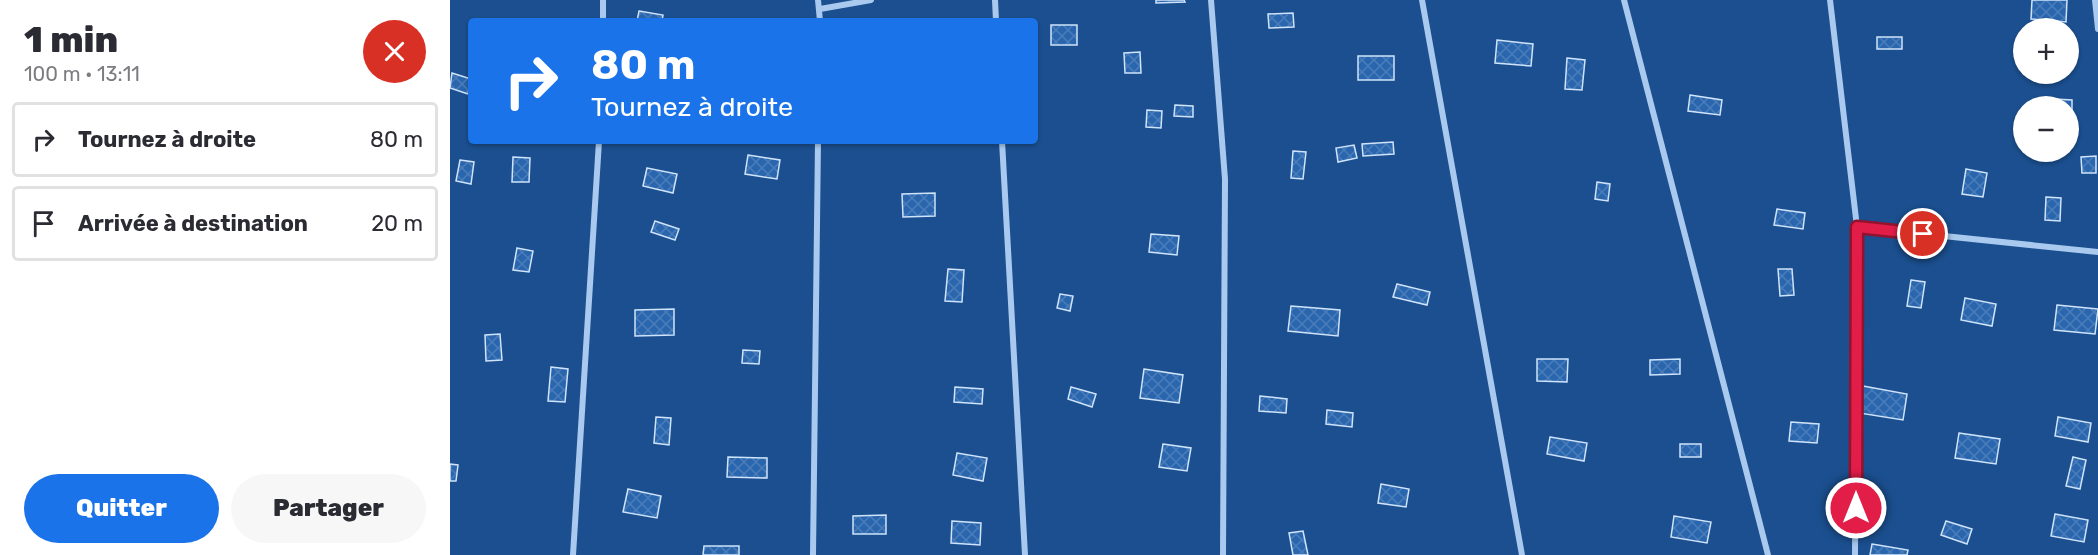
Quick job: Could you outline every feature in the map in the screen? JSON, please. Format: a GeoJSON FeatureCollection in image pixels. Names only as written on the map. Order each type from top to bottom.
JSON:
{"type":"FeatureCollection","features":[{"type":"Feature","properties":{"kind":"street"},"geometry":{"type":"LineString","coordinates":[[603,0],[603,18]]}},
{"type":"Feature","properties":{"kind":"street"},"geometry":{"type":"LineString","coordinates":[[818,0],[820,18]]}},
{"type":"Feature","properties":{"kind":"street"},"geometry":{"type":"LineString","coordinates":[[820,9],[871,0]]}},
{"type":"Feature","properties":{"kind":"street"},"geometry":{"type":"LineString","coordinates":[[995,0],[996,18]]}},
{"type":"Feature","properties":{"kind":"street"},"geometry":{"type":"LineString","coordinates":[[1211,0],[1225,179],[1223,555]]}},
{"type":"Feature","properties":{"kind":"street"},"geometry":{"type":"LineString","coordinates":[[1422,0],[1522,555]]}},
{"type":"Feature","properties":{"kind":"street"},"geometry":{"type":"LineString","coordinates":[[1624,0],[1768,555]]}},
{"type":"Feature","properties":{"kind":"street"},"geometry":{"type":"LineString","coordinates":[[1830,0],[1857,227],[1855,555]]}},
{"type":"Feature","properties":{"kind":"street"},"geometry":{"type":"LineString","coordinates":[[2095,0],[2098,29]]}},
{"type":"Feature","properties":{"kind":"street"},"geometry":{"type":"LineString","coordinates":[[573,555],[599,144]]}},
{"type":"Feature","properties":{"kind":"street"},"geometry":{"type":"LineString","coordinates":[[813,555],[818,144]]}},
{"type":"Feature","properties":{"kind":"street"},"geometry":{"type":"LineString","coordinates":[[1002,144],[1025,555]]}},
{"type":"Feature","properties":{"kind":"street"},"geometry":{"type":"LineString","coordinates":[[1857,227],[2098,252]]}},
{"type":"Feature","properties":{"kind":"building"},"geometry":{"type":"Polygon","coordinates":[[[1156,0],[1184,0],[1185,2],[1156,3],[1156,0]]]}},
{"type":"Feature","properties":{"kind":"building"},"geometry":{"type":"Polygon","coordinates":[[[2032,0],[2067,0],[2066,18],[2031,18],[2032,0]]]}},
{"type":"Feature","properties":{"kind":"building"},"geometry":{"type":"Polygon","coordinates":[[[639,11],[663,15],[662,18],[638,18],[639,11]]]}},
{"type":"Feature","properties":{"kind":"building"},"geometry":{"type":"Polygon","coordinates":[[[1293,13],[1294,27],[1269,28],[1268,14],[1293,13]]]}},
{"type":"Feature","properties":{"kind":"building"},"geometry":{"type":"Polygon","coordinates":[[[1051,25],[1077,25],[1077,45],[1051,45],[1051,25]]]}},
{"type":"Feature","properties":{"kind":"building"},"geometry":{"type":"Polygon","coordinates":[[[1877,37],[1902,37],[1902,49],[1877,49],[1877,37]]]}},
{"type":"Feature","properties":{"kind":"building"},"geometry":{"type":"Polygon","coordinates":[[[1497,40],[1533,44],[1531,66],[1495,63],[1497,40]]]}},
{"type":"Feature","properties":{"kind":"building"},"geometry":{"type":"Polygon","coordinates":[[[1140,52],[1141,73],[1125,73],[1124,53],[1140,52]]]}},
{"type":"Feature","properties":{"kind":"building"},"geometry":{"type":"Polygon","coordinates":[[[1358,56],[1394,56],[1394,80],[1358,80],[1358,56]]]}},
{"type":"Feature","properties":{"kind":"building"},"geometry":{"type":"Polygon","coordinates":[[[1567,58],[1585,60],[1582,90],[1565,89],[1567,58]]]}},
{"type":"Feature","properties":{"kind":"building"},"geometry":{"type":"Polygon","coordinates":[[[452,73],[468,78],[468,94],[450,88],[452,73]]]}},
{"type":"Feature","properties":{"kind":"building"},"geometry":{"type":"Polygon","coordinates":[[[1690,95],[1722,100],[1720,115],[1688,111],[1690,95]]]}},
{"type":"Feature","properties":{"kind":"building"},"geometry":{"type":"Polygon","coordinates":[[[1175,105],[1193,106],[1193,117],[1174,116],[1175,105]]]}},
{"type":"Feature","properties":{"kind":"building"},"geometry":{"type":"Polygon","coordinates":[[[1147,110],[1162,111],[1161,128],[1146,127],[1147,110]]]}},
{"type":"Feature","properties":{"kind":"building"},"geometry":{"type":"Polygon","coordinates":[[[1393,142],[1394,154],[1363,156],[1362,144],[1393,142]]]}},
{"type":"Feature","properties":{"kind":"building"},"geometry":{"type":"Polygon","coordinates":[[[1354,145],[1357,158],[1338,162],[1336,148],[1354,145]]]}},
{"type":"Feature","properties":{"kind":"building"},"geometry":{"type":"Polygon","coordinates":[[[1293,151],[1306,152],[1303,179],[1291,178],[1293,151]]]}},
{"type":"Feature","properties":{"kind":"building"},"geometry":{"type":"Polygon","coordinates":[[[748,155],[780,160],[777,179],[745,174],[748,155]]]}},
{"type":"Feature","properties":{"kind":"building"},"geometry":{"type":"Polygon","coordinates":[[[2096,156],[2096,173],[2082,173],[2081,157],[2096,156]]]}},
{"type":"Feature","properties":{"kind":"building"},"geometry":{"type":"Polygon","coordinates":[[[513,157],[530,158],[529,182],[512,182],[513,157]]]}},
{"type":"Feature","properties":{"kind":"building"},"geometry":{"type":"Polygon","coordinates":[[[460,160],[474,162],[471,184],[456,181],[460,160]]]}},
{"type":"Feature","properties":{"kind":"building"},"geometry":{"type":"Polygon","coordinates":[[[647,168],[677,174],[673,193],[643,186],[647,168]]]}},
{"type":"Feature","properties":{"kind":"building"},"geometry":{"type":"Polygon","coordinates":[[[1966,169],[1987,173],[1983,197],[1962,194],[1966,169]]]}},
{"type":"Feature","properties":{"kind":"building"},"geometry":{"type":"Polygon","coordinates":[[[1597,182],[1610,184],[1608,201],[1595,199],[1597,182]]]}},
{"type":"Feature","properties":{"kind":"building"},"geometry":{"type":"Polygon","coordinates":[[[935,193],[935,216],[903,217],[902,194],[935,193]]]}},
{"type":"Feature","properties":{"kind":"building"},"geometry":{"type":"Polygon","coordinates":[[[2046,197],[2061,198],[2060,221],[2045,220],[2046,197]]]}},
{"type":"Feature","properties":{"kind":"building"},"geometry":{"type":"Polygon","coordinates":[[[1777,209],[1805,213],[1803,229],[1774,225],[1777,209]]]}},
{"type":"Feature","properties":{"kind":"building"},"geometry":{"type":"Polygon","coordinates":[[[655,221],[679,229],[675,240],[651,232],[655,221]]]}},
{"type":"Feature","properties":{"kind":"building"},"geometry":{"type":"Polygon","coordinates":[[[1151,234],[1179,236],[1177,255],[1149,252],[1151,234]]]}},
{"type":"Feature","properties":{"kind":"building"},"geometry":{"type":"Polygon","coordinates":[[[517,248],[533,251],[529,272],[513,270],[517,248]]]}},
{"type":"Feature","properties":{"kind":"building"},"geometry":{"type":"Polygon","coordinates":[[[948,269],[964,270],[962,302],[945,301],[948,269]]]}},
{"type":"Feature","properties":{"kind":"building"},"geometry":{"type":"Polygon","coordinates":[[[1778,269],[1792,269],[1794,295],[1780,296],[1778,269]]]}},
{"type":"Feature","properties":{"kind":"building"},"geometry":{"type":"Polygon","coordinates":[[[1911,280],[1925,282],[1921,308],[1907,306],[1911,280]]]}},
{"type":"Feature","properties":{"kind":"building"},"geometry":{"type":"Polygon","coordinates":[[[1397,284],[1430,292],[1427,305],[1393,297],[1397,284]]]}},
{"type":"Feature","properties":{"kind":"building"},"geometry":{"type":"Polygon","coordinates":[[[1060,294],[1073,296],[1070,311],[1057,308],[1060,294]]]}},
{"type":"Feature","properties":{"kind":"building"},"geometry":{"type":"Polygon","coordinates":[[[1965,298],[1996,304],[1992,326],[1961,320],[1965,298]]]}},
{"type":"Feature","properties":{"kind":"building"},"geometry":{"type":"Polygon","coordinates":[[[2057,305],[2098,309],[2095,334],[2054,330],[2057,305]]]}},
{"type":"Feature","properties":{"kind":"building"},"geometry":{"type":"Polygon","coordinates":[[[1291,306],[1340,310],[1338,336],[1288,331],[1291,306]]]}},
{"type":"Feature","properties":{"kind":"building"},"geometry":{"type":"Polygon","coordinates":[[[674,309],[674,335],[635,336],[635,310],[674,309]]]}},
{"type":"Feature","properties":{"kind":"building"},"geometry":{"type":"Polygon","coordinates":[[[500,334],[502,360],[486,361],[485,335],[500,334]]]}},
{"type":"Feature","properties":{"kind":"building"},"geometry":{"type":"Polygon","coordinates":[[[743,350],[760,351],[759,364],[742,363],[743,350]]]}},
{"type":"Feature","properties":{"kind":"building"},"geometry":{"type":"Polygon","coordinates":[[[1537,359],[1568,359],[1567,382],[1537,381],[1537,359]]]}},
{"type":"Feature","properties":{"kind":"building"},"geometry":{"type":"Polygon","coordinates":[[[1680,359],[1680,374],[1650,375],[1650,360],[1680,359]]]}},
{"type":"Feature","properties":{"kind":"building"},"geometry":{"type":"Polygon","coordinates":[[[551,367],[568,369],[565,402],[548,401],[551,367]]]}},
{"type":"Feature","properties":{"kind":"building"},"geometry":{"type":"Polygon","coordinates":[[[1144,369],[1183,375],[1179,403],[1140,398],[1144,369]]]}},
{"type":"Feature","properties":{"kind":"building"},"geometry":{"type":"Polygon","coordinates":[[[1863,386],[1907,394],[1903,420],[1859,413],[1863,386]]]}},
{"type":"Feature","properties":{"kind":"building"},"geometry":{"type":"Polygon","coordinates":[[[955,387],[983,389],[982,404],[954,402],[955,387]]]}},
{"type":"Feature","properties":{"kind":"building"},"geometry":{"type":"Polygon","coordinates":[[[1071,387],[1096,394],[1092,407],[1068,399],[1071,387]]]}},
{"type":"Feature","properties":{"kind":"building"},"geometry":{"type":"Polygon","coordinates":[[[1260,396],[1287,399],[1286,413],[1259,411],[1260,396]]]}},
{"type":"Feature","properties":{"kind":"building"},"geometry":{"type":"Polygon","coordinates":[[[1327,410],[1353,413],[1352,427],[1326,424],[1327,410]]]}},
{"type":"Feature","properties":{"kind":"building"},"geometry":{"type":"Polygon","coordinates":[[[656,417],[671,418],[669,445],[654,443],[656,417]]]}},
{"type":"Feature","properties":{"kind":"building"},"geometry":{"type":"Polygon","coordinates":[[[2058,417],[2091,423],[2088,442],[2055,436],[2058,417]]]}},
{"type":"Feature","properties":{"kind":"building"},"geometry":{"type":"Polygon","coordinates":[[[1791,422],[1819,424],[1817,443],[1789,441],[1791,422]]]}},
{"type":"Feature","properties":{"kind":"building"},"geometry":{"type":"Polygon","coordinates":[[[1959,433],[2000,439],[1996,464],[1955,458],[1959,433]]]}},
{"type":"Feature","properties":{"kind":"building"},"geometry":{"type":"Polygon","coordinates":[[[1550,437],[1587,443],[1584,461],[1547,454],[1550,437]]]}},
{"type":"Feature","properties":{"kind":"building"},"geometry":{"type":"Polygon","coordinates":[[[1163,444],[1191,448],[1187,471],[1159,467],[1163,444]]]}},
{"type":"Feature","properties":{"kind":"building"},"geometry":{"type":"Polygon","coordinates":[[[1680,444],[1701,444],[1701,457],[1680,457],[1680,444]]]}},
{"type":"Feature","properties":{"kind":"building"},"geometry":{"type":"Polygon","coordinates":[[[957,453],[987,458],[983,481],[953,475],[957,453]]]}},
{"type":"Feature","properties":{"kind":"building"},"geometry":{"type":"Polygon","coordinates":[[[728,457],[767,458],[767,478],[727,477],[728,457]]]}},
{"type":"Feature","properties":{"kind":"building"},"geometry":{"type":"Polygon","coordinates":[[[2073,457],[2086,460],[2080,489],[2066,486],[2073,457]]]}},
{"type":"Feature","properties":{"kind":"building"},"geometry":{"type":"Polygon","coordinates":[[[450,464],[458,465],[456,481],[450,481],[450,464]]]}},
{"type":"Feature","properties":{"kind":"building"},"geometry":{"type":"Polygon","coordinates":[[[1381,484],[1409,489],[1406,507],[1378,503],[1381,484]]]}},
{"type":"Feature","properties":{"kind":"building"},"geometry":{"type":"Polygon","coordinates":[[[628,489],[661,496],[657,518],[623,512],[628,489]]]}},
{"type":"Feature","properties":{"kind":"building"},"geometry":{"type":"Polygon","coordinates":[[[2055,514],[2088,520],[2084,542],[2051,536],[2055,514]]]}},
{"type":"Feature","properties":{"kind":"building"},"geometry":{"type":"Polygon","coordinates":[[[886,515],[886,534],[853,534],[853,516],[886,515]]]}},
{"type":"Feature","properties":{"kind":"building"},"geometry":{"type":"Polygon","coordinates":[[[1674,516],[1711,522],[1707,543],[1671,537],[1674,516]]]}},
{"type":"Feature","properties":{"kind":"building"},"geometry":{"type":"Polygon","coordinates":[[[952,521],[981,523],[980,545],[951,543],[952,521]]]}},
{"type":"Feature","properties":{"kind":"building"},"geometry":{"type":"Polygon","coordinates":[[[1946,521],[1972,529],[1967,544],[1941,535],[1946,521]]]}},
{"type":"Feature","properties":{"kind":"building"},"geometry":{"type":"Polygon","coordinates":[[[1303,531],[1308,555],[1293,555],[1289,533],[1303,531]]]}},
{"type":"Feature","properties":{"kind":"building"},"geometry":{"type":"Polygon","coordinates":[[[1872,544],[1908,550],[1907,555],[1870,555],[1872,544]]]}},
{"type":"Feature","properties":{"kind":"building"},"geometry":{"type":"Polygon","coordinates":[[[704,546],[739,546],[739,555],[703,555],[704,546]]]}},
{"type":"Feature","properties":{"kind":"route"},"geometry":{"type":"LineString","coordinates":[[1856,508],[1857,227],[1923,234]]}}]}
